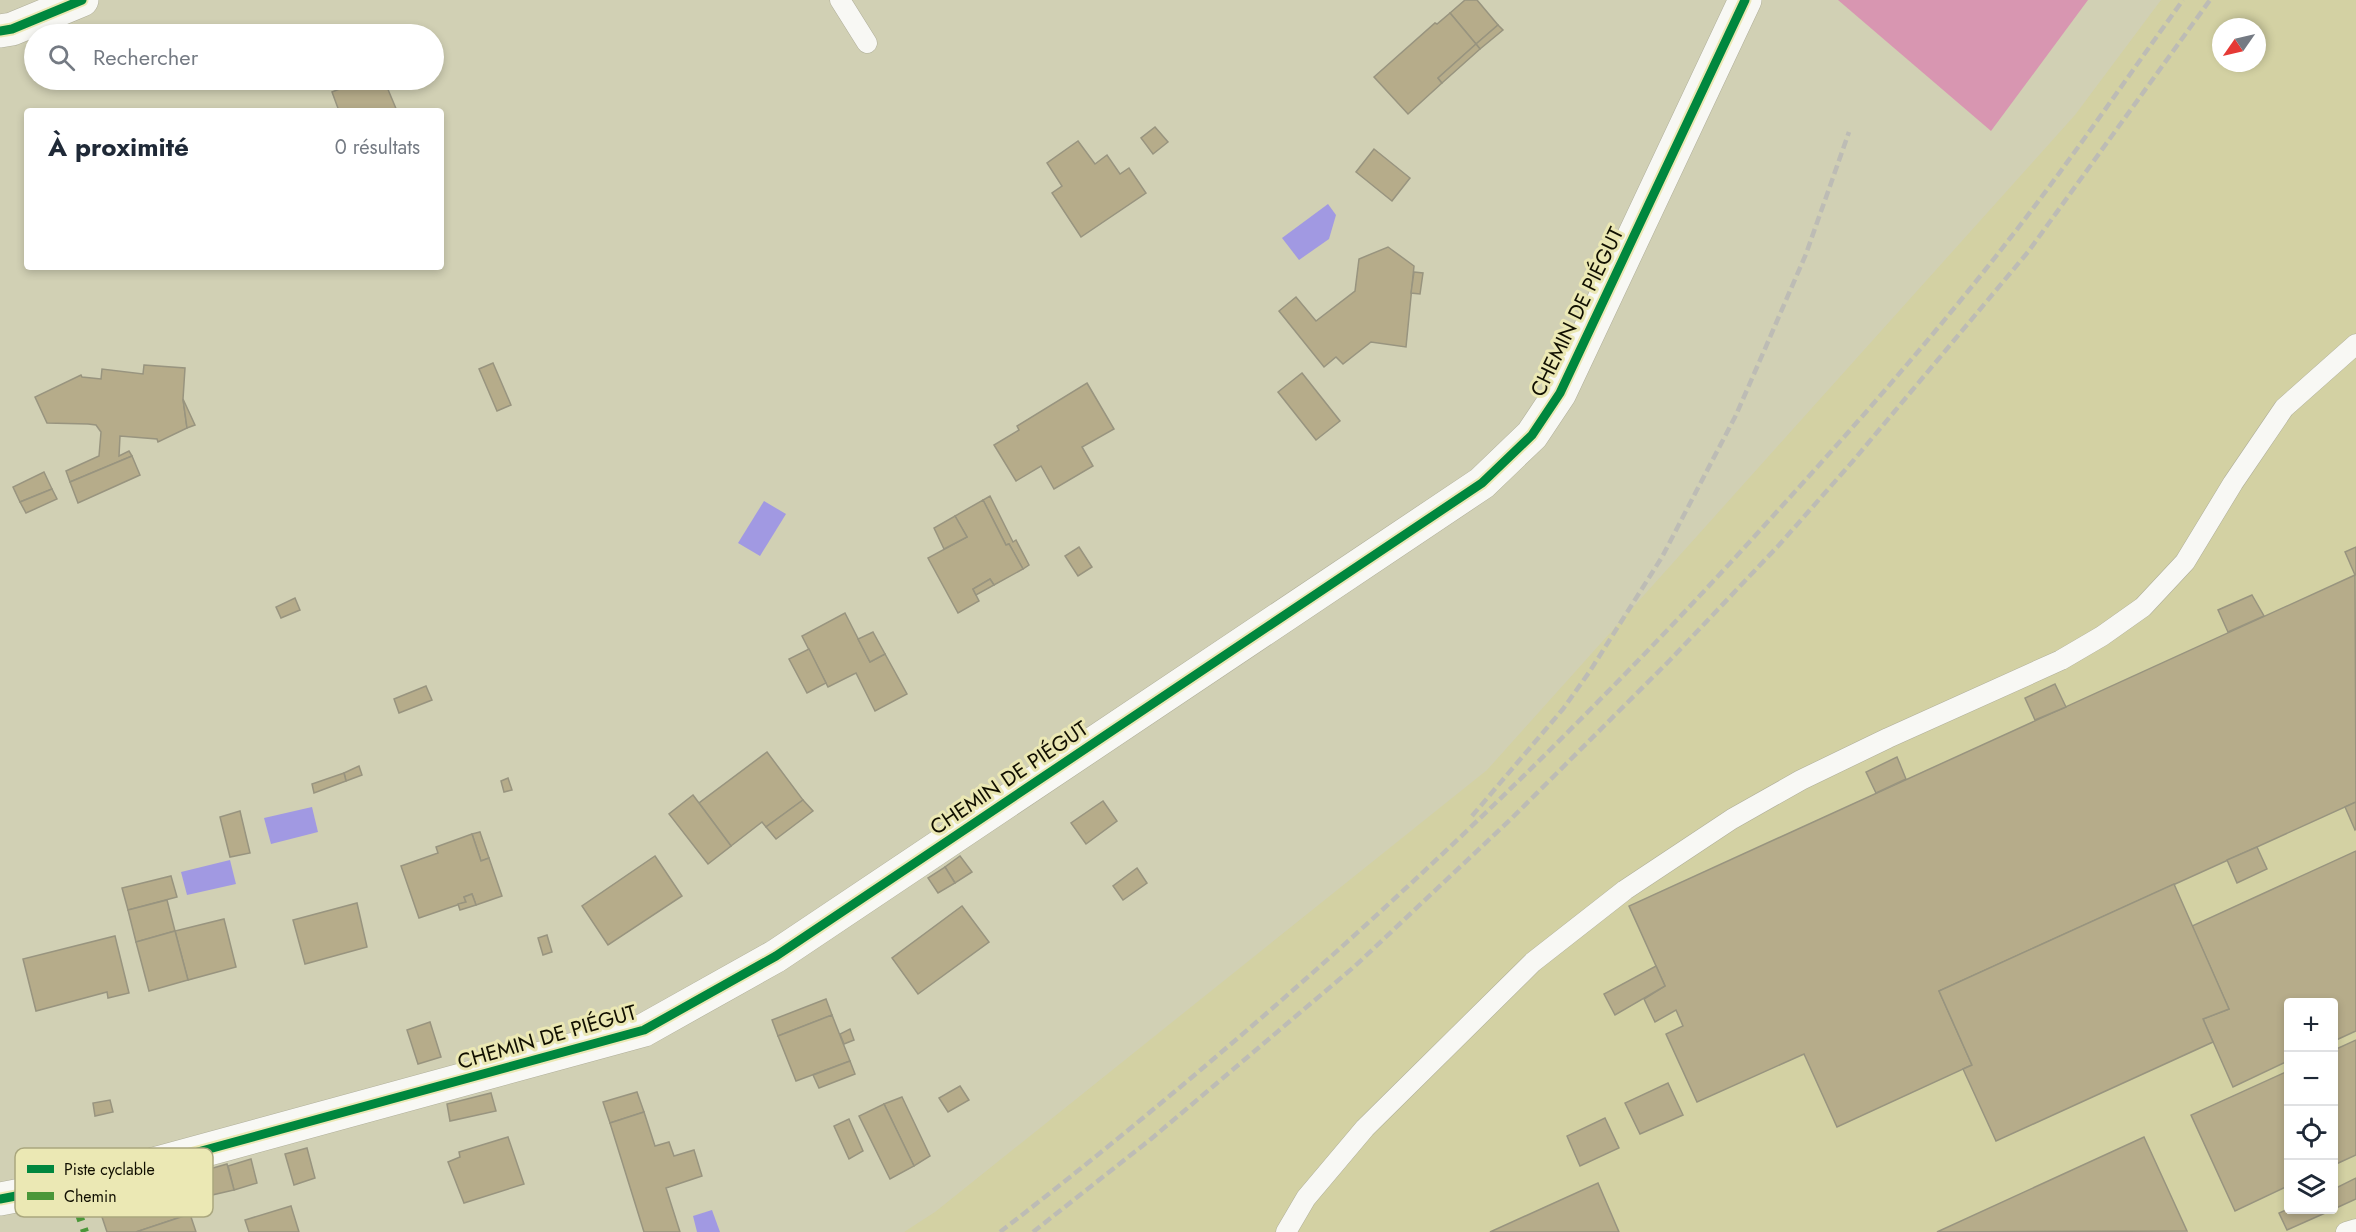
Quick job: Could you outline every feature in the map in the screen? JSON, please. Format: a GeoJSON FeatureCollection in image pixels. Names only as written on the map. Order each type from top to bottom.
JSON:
{"type":"FeatureCollection","features":[{"type":"Feature","properties":{"kind":"street"},"geometry":{"type":"LineString","coordinates":[[24,24],[82,0]]}},
{"type":"Feature","properties":{"kind":"street","name":"CHEMIN DE PIÉGUT"},"geometry":{"type":"LineString","coordinates":[[212,1148],[644,1030],[776,956],[1482,483],[1532,435],[1560,393],[1745,0]]}},
{"type":"Feature","properties":{"kind":"street"},"geometry":{"type":"LineString","coordinates":[[0,31],[24,24]]}},
{"type":"Feature","properties":{"kind":"street","name":"CHEMIN DE PIÉGUT"},"geometry":{"type":"LineString","coordinates":[[0,1199],[15,1196]]}},
{"type":"Feature","properties":{"kind":"lane"},"geometry":{"type":"LineString","coordinates":[[840,0],[867,43]]}},
{"type":"Feature","properties":{"kind":"lane"},"geometry":{"type":"LineString","coordinates":[[1286,1232],[1306,1198],[1365,1128],[1533,962],[1626,890],[1732,819],[1802,780],[1888,738],[2061,660],[2102,636],[2143,607],[2185,562],[2233,483],[2284,408],[2356,344]]}},
{"type":"Feature","properties":{"kind":"lane"},"geometry":{"type":"LineString","coordinates":[[2346,1232],[2356,1229]]}},
{"type":"Feature","properties":{"kind":"shaded area"},"geometry":{"type":"Polygon","coordinates":[[[1838,0],[2088,0],[1991,131],[1838,0]]]}},
{"type":"Feature","properties":{"kind":"shaded area"},"geometry":{"type":"Polygon","coordinates":[[[2161,0],[2356,0],[2356,1232],[904,1232],[935,1212],[1487,770],[2075,115],[2161,0]]]}},
{"type":"Feature","properties":{"kind":"shaded area"},"geometry":{"type":"Polygon","coordinates":[[[1328,204],[1336,215],[1329,239],[1299,260],[1282,238],[1328,204]]]}},
{"type":"Feature","properties":{"kind":"shaded area"},"geometry":{"type":"Polygon","coordinates":[[[764,501],[786,514],[760,556],[738,543],[764,501]]]}},
{"type":"Feature","properties":{"kind":"shaded area"},"geometry":{"type":"Polygon","coordinates":[[[312,807],[318,832],[271,844],[264,818],[312,807]]]}},
{"type":"Feature","properties":{"kind":"shaded area"},"geometry":{"type":"Polygon","coordinates":[[[230,860],[236,884],[187,895],[181,872],[230,860]]]}},
{"type":"Feature","properties":{"kind":"shaded area"},"geometry":{"type":"Polygon","coordinates":[[[712,1210],[720,1232],[697,1232],[693,1216],[712,1210]]]}},
{"type":"Feature","properties":{"kind":"building"},"geometry":{"type":"Polygon","coordinates":[[[1465,0],[1477,0],[1498,25],[1476,44],[1450,13],[1465,0]]]}},
{"type":"Feature","properties":{"kind":"building"},"geometry":{"type":"Polygon","coordinates":[[[1450,13],[1476,44],[1438,78],[1442,83],[1408,114],[1374,77],[1435,23],[1437,24],[1450,13]]]}},
{"type":"Feature","properties":{"kind":"building"},"geometry":{"type":"Polygon","coordinates":[[[1498,25],[1503,30],[1480,49],[1476,44],[1498,25]]]}},
{"type":"Feature","properties":{"kind":"building"},"geometry":{"type":"Polygon","coordinates":[[[1476,44],[1480,49],[1442,83],[1438,78],[1476,44]]]}},
{"type":"Feature","properties":{"kind":"building"},"geometry":{"type":"Polygon","coordinates":[[[337,90],[388,90],[396,108],[338,108],[332,92],[337,90]]]}},
{"type":"Feature","properties":{"kind":"building"},"geometry":{"type":"Polygon","coordinates":[[[1155,127],[1168,142],[1153,154],[1141,138],[1155,127]]]}},
{"type":"Feature","properties":{"kind":"building"},"geometry":{"type":"Polygon","coordinates":[[[1078,141],[1095,164],[1107,155],[1120,174],[1129,168],[1146,193],[1081,237],[1052,193],[1062,186],[1047,163],[1078,141]]]}},
{"type":"Feature","properties":{"kind":"building"},"geometry":{"type":"Polygon","coordinates":[[[1374,149],[1410,178],[1392,201],[1356,172],[1374,149]]]}},
{"type":"Feature","properties":{"kind":"building"},"geometry":{"type":"Polygon","coordinates":[[[1388,247],[1414,266],[1406,347],[1371,342],[1343,364],[1336,357],[1324,367],[1279,311],[1296,297],[1316,321],[1355,291],[1359,259],[1388,247]]]}},
{"type":"Feature","properties":{"kind":"building"},"geometry":{"type":"Polygon","coordinates":[[[1414,272],[1423,273],[1420,294],[1411,293],[1414,272]]]}},
{"type":"Feature","properties":{"kind":"building"},"geometry":{"type":"Polygon","coordinates":[[[493,363],[511,405],[497,411],[479,369],[493,363]]]}},
{"type":"Feature","properties":{"kind":"building"},"geometry":{"type":"Polygon","coordinates":[[[144,365],[185,368],[183,399],[187,428],[158,442],[157,439],[120,436],[119,456],[129,451],[132,456],[70,482],[66,471],[99,456],[101,432],[96,425],[47,423],[35,397],[81,375],[101,379],[102,369],[143,374],[144,365]]]}},
{"type":"Feature","properties":{"kind":"building"},"geometry":{"type":"Polygon","coordinates":[[[1302,373],[1340,421],[1316,440],[1278,392],[1302,373]]]}},
{"type":"Feature","properties":{"kind":"building"},"geometry":{"type":"Polygon","coordinates":[[[1087,383],[1114,429],[1082,447],[1093,466],[1054,489],[1041,466],[1016,481],[994,445],[1019,430],[1017,426],[1087,383]]]}},
{"type":"Feature","properties":{"kind":"building"},"geometry":{"type":"Polygon","coordinates":[[[183,399],[195,425],[187,428],[183,399]]]}},
{"type":"Feature","properties":{"kind":"building"},"geometry":{"type":"Polygon","coordinates":[[[132,456],[140,475],[78,503],[70,482],[132,456]]]}},
{"type":"Feature","properties":{"kind":"building"},"geometry":{"type":"Polygon","coordinates":[[[44,472],[52,489],[20,502],[13,487],[44,472]]]}},
{"type":"Feature","properties":{"kind":"building"},"geometry":{"type":"Polygon","coordinates":[[[52,489],[57,499],[26,513],[20,502],[52,489]]]}},
{"type":"Feature","properties":{"kind":"building"},"geometry":{"type":"Polygon","coordinates":[[[990,496],[1013,542],[1016,540],[1029,565],[1023,569],[1009,544],[1006,545],[983,500],[990,496]]]}},
{"type":"Feature","properties":{"kind":"building"},"geometry":{"type":"Polygon","coordinates":[[[983,500],[1006,545],[1009,544],[1023,569],[994,585],[990,579],[973,589],[979,601],[958,613],[928,558],[967,537],[955,516],[983,500]]]}},
{"type":"Feature","properties":{"kind":"building"},"geometry":{"type":"Polygon","coordinates":[[[955,516],[967,537],[944,549],[934,528],[955,516]]]}},
{"type":"Feature","properties":{"kind":"building"},"geometry":{"type":"Polygon","coordinates":[[[1079,547],[1092,567],[1078,576],[1065,556],[1079,547]]]}},
{"type":"Feature","properties":{"kind":"building"},"geometry":{"type":"Polygon","coordinates":[[[2356,547],[2356,574],[2355,575],[2345,552],[2356,547]]]}},
{"type":"Feature","properties":{"kind":"building"},"geometry":{"type":"Polygon","coordinates":[[[2355,575],[2356,802],[1939,991],[1972,1065],[1837,1127],[1804,1054],[1697,1102],[1666,1034],[1683,1026],[1676,1010],[1655,1022],[1644,999],[1665,986],[1629,906],[2355,575]]]}},
{"type":"Feature","properties":{"kind":"building"},"geometry":{"type":"Polygon","coordinates":[[[990,579],[994,585],[976,595],[973,589],[990,579]]]}},
{"type":"Feature","properties":{"kind":"building"},"geometry":{"type":"Polygon","coordinates":[[[2252,595],[2264,616],[2228,632],[2218,610],[2252,595]]]}},
{"type":"Feature","properties":{"kind":"building"},"geometry":{"type":"Polygon","coordinates":[[[295,598],[300,610],[281,618],[276,607],[295,598]]]}},
{"type":"Feature","properties":{"kind":"building"},"geometry":{"type":"Polygon","coordinates":[[[845,613],[870,662],[885,654],[907,694],[875,711],[856,673],[828,687],[802,636],[845,613]]]}},
{"type":"Feature","properties":{"kind":"building"},"geometry":{"type":"Polygon","coordinates":[[[873,632],[885,654],[870,662],[858,639],[873,632]]]}},
{"type":"Feature","properties":{"kind":"building"},"geometry":{"type":"Polygon","coordinates":[[[809,649],[826,683],[807,693],[789,659],[809,649]]]}},
{"type":"Feature","properties":{"kind":"building"},"geometry":{"type":"Polygon","coordinates":[[[2055,684],[2066,707],[2035,720],[2025,698],[2055,684]]]}},
{"type":"Feature","properties":{"kind":"building"},"geometry":{"type":"Polygon","coordinates":[[[426,686],[432,700],[399,713],[394,699],[426,686]]]}},
{"type":"Feature","properties":{"kind":"building"},"geometry":{"type":"Polygon","coordinates":[[[767,752],[803,800],[766,827],[762,822],[731,846],[699,803],[767,752]]]}},
{"type":"Feature","properties":{"kind":"building"},"geometry":{"type":"Polygon","coordinates":[[[1897,757],[1906,779],[1876,793],[1866,772],[1897,757]]]}},
{"type":"Feature","properties":{"kind":"building"},"geometry":{"type":"Polygon","coordinates":[[[359,766],[362,775],[346,781],[344,773],[359,766]]]}},
{"type":"Feature","properties":{"kind":"building"},"geometry":{"type":"Polygon","coordinates":[[[344,773],[346,781],[314,793],[312,784],[344,773]]]}},
{"type":"Feature","properties":{"kind":"building"},"geometry":{"type":"Polygon","coordinates":[[[508,778],[512,790],[504,792],[501,781],[508,778]]]}},
{"type":"Feature","properties":{"kind":"building"},"geometry":{"type":"Polygon","coordinates":[[[693,795],[731,846],[708,864],[669,814],[693,795]]]}},
{"type":"Feature","properties":{"kind":"building"},"geometry":{"type":"Polygon","coordinates":[[[803,800],[813,811],[776,839],[766,827],[803,800]]]}},
{"type":"Feature","properties":{"kind":"building"},"geometry":{"type":"Polygon","coordinates":[[[1103,801],[1117,821],[1086,844],[1071,823],[1103,801]]]}},
{"type":"Feature","properties":{"kind":"building"},"geometry":{"type":"Polygon","coordinates":[[[2356,802],[2356,829],[2355,830],[2345,807],[2356,802]]]}},
{"type":"Feature","properties":{"kind":"building"},"geometry":{"type":"Polygon","coordinates":[[[240,811],[250,853],[230,857],[220,817],[240,811]]]}},
{"type":"Feature","properties":{"kind":"building"},"geometry":{"type":"Polygon","coordinates":[[[480,832],[489,858],[481,861],[472,834],[480,832]]]}},
{"type":"Feature","properties":{"kind":"building"},"geometry":{"type":"Polygon","coordinates":[[[472,834],[481,861],[489,858],[502,896],[476,905],[472,894],[464,897],[466,902],[419,918],[401,866],[438,853],[436,847],[472,834]]]}},
{"type":"Feature","properties":{"kind":"building"},"geometry":{"type":"Polygon","coordinates":[[[2257,847],[2267,869],[2237,883],[2227,860],[2257,847]]]}},
{"type":"Feature","properties":{"kind":"building"},"geometry":{"type":"Polygon","coordinates":[[[2356,851],[2356,1031],[2338,1039],[2338,998],[2284,998],[2284,1063],[2233,1087],[2203,1019],[2229,1009],[2192,926],[2356,851]]]}},
{"type":"Feature","properties":{"kind":"building"},"geometry":{"type":"Polygon","coordinates":[[[655,856],[682,896],[608,945],[582,906],[655,856]]]}},
{"type":"Feature","properties":{"kind":"building"},"geometry":{"type":"Polygon","coordinates":[[[960,856],[972,872],[955,883],[945,867],[960,856]]]}},
{"type":"Feature","properties":{"kind":"building"},"geometry":{"type":"Polygon","coordinates":[[[945,867],[955,883],[938,893],[928,878],[945,867]]]}},
{"type":"Feature","properties":{"kind":"building"},"geometry":{"type":"Polygon","coordinates":[[[1137,868],[1147,883],[1123,900],[1113,886],[1137,868]]]}},
{"type":"Feature","properties":{"kind":"building"},"geometry":{"type":"Polygon","coordinates":[[[171,876],[177,897],[128,910],[122,888],[171,876]]]}},
{"type":"Feature","properties":{"kind":"building"},"geometry":{"type":"Polygon","coordinates":[[[2174,884],[2229,1009],[2203,1019],[2213,1042],[1996,1141],[1963,1069],[1972,1065],[1939,991],[2174,884]]]}},
{"type":"Feature","properties":{"kind":"building"},"geometry":{"type":"Polygon","coordinates":[[[472,894],[476,905],[460,910],[458,904],[466,902],[464,897],[472,894]]]}},
{"type":"Feature","properties":{"kind":"building"},"geometry":{"type":"Polygon","coordinates":[[[167,900],[175,931],[136,942],[128,910],[167,900]]]}},
{"type":"Feature","properties":{"kind":"building"},"geometry":{"type":"Polygon","coordinates":[[[357,903],[367,947],[305,964],[293,920],[357,903]]]}},
{"type":"Feature","properties":{"kind":"building"},"geometry":{"type":"Polygon","coordinates":[[[962,906],[989,942],[918,994],[892,958],[962,906]]]}},
{"type":"Feature","properties":{"kind":"building"},"geometry":{"type":"Polygon","coordinates":[[[224,919],[236,967],[188,980],[175,931],[224,919]]]}},
{"type":"Feature","properties":{"kind":"building"},"geometry":{"type":"Polygon","coordinates":[[[175,931],[188,980],[149,991],[136,942],[175,931]]]}},
{"type":"Feature","properties":{"kind":"building"},"geometry":{"type":"Polygon","coordinates":[[[547,935],[552,952],[543,955],[538,938],[547,935]]]}},
{"type":"Feature","properties":{"kind":"building"},"geometry":{"type":"Polygon","coordinates":[[[115,936],[129,993],[108,998],[107,992],[36,1011],[23,959],[115,936]]]}},
{"type":"Feature","properties":{"kind":"building"},"geometry":{"type":"Polygon","coordinates":[[[1656,966],[1665,986],[1615,1015],[1604,994],[1656,966]]]}},
{"type":"Feature","properties":{"kind":"building"},"geometry":{"type":"Polygon","coordinates":[[[826,999],[832,1015],[778,1036],[772,1020],[826,999]]]}},
{"type":"Feature","properties":{"kind":"building"},"geometry":{"type":"Polygon","coordinates":[[[832,1015],[850,1061],[796,1081],[778,1036],[832,1015]]]}},
{"type":"Feature","properties":{"kind":"building"},"geometry":{"type":"Polygon","coordinates":[[[430,1022],[441,1057],[418,1064],[407,1030],[430,1022]]]}},
{"type":"Feature","properties":{"kind":"building"},"geometry":{"type":"Polygon","coordinates":[[[850,1029],[854,1040],[844,1044],[840,1034],[850,1029]]]}},
{"type":"Feature","properties":{"kind":"building"},"geometry":{"type":"Polygon","coordinates":[[[2356,1040],[2356,1155],[2338,1163],[2338,1052],[2338,1048],[2356,1040]]]}},
{"type":"Feature","properties":{"kind":"building"},"geometry":{"type":"Polygon","coordinates":[[[850,1061],[855,1074],[819,1088],[813,1075],[850,1061]]]}},
{"type":"Feature","properties":{"kind":"building"},"geometry":{"type":"Polygon","coordinates":[[[2284,1073],[2284,1188],[2235,1211],[2191,1115],[2284,1073]]]}},
{"type":"Feature","properties":{"kind":"building"},"geometry":{"type":"Polygon","coordinates":[[[1668,1083],[1683,1115],[1640,1134],[1625,1103],[1668,1083]]]}},
{"type":"Feature","properties":{"kind":"building"},"geometry":{"type":"Polygon","coordinates":[[[960,1086],[969,1100],[948,1112],[939,1098],[960,1086]]]}},
{"type":"Feature","properties":{"kind":"building"},"geometry":{"type":"Polygon","coordinates":[[[637,1092],[644,1112],[610,1123],[603,1102],[637,1092]]]}},
{"type":"Feature","properties":{"kind":"building"},"geometry":{"type":"Polygon","coordinates":[[[491,1093],[496,1111],[450,1121],[447,1104],[491,1093]]]}},
{"type":"Feature","properties":{"kind":"building"},"geometry":{"type":"Polygon","coordinates":[[[902,1097],[930,1156],[914,1166],[884,1104],[902,1097]]]}},
{"type":"Feature","properties":{"kind":"building"},"geometry":{"type":"Polygon","coordinates":[[[110,1100],[113,1112],[95,1116],[93,1103],[110,1100]]]}},
{"type":"Feature","properties":{"kind":"building"},"geometry":{"type":"Polygon","coordinates":[[[884,1104],[914,1166],[890,1179],[859,1116],[884,1104]]]}},
{"type":"Feature","properties":{"kind":"building"},"geometry":{"type":"Polygon","coordinates":[[[644,1112],[655,1146],[669,1142],[674,1156],[694,1150],[702,1176],[666,1188],[680,1232],[644,1232],[610,1123],[644,1112]]]}},
{"type":"Feature","properties":{"kind":"building"},"geometry":{"type":"Polygon","coordinates":[[[1605,1118],[1619,1148],[1580,1166],[1567,1136],[1605,1118]]]}},
{"type":"Feature","properties":{"kind":"building"},"geometry":{"type":"Polygon","coordinates":[[[849,1119],[863,1151],[849,1159],[834,1126],[849,1119]]]}},
{"type":"Feature","properties":{"kind":"building"},"geometry":{"type":"Polygon","coordinates":[[[508,1137],[524,1184],[464,1203],[448,1162],[460,1157],[459,1152],[508,1137]]]}},
{"type":"Feature","properties":{"kind":"building"},"geometry":{"type":"Polygon","coordinates":[[[2144,1137],[2187,1231],[1937,1232],[2144,1137]]]}},
{"type":"Feature","properties":{"kind":"building"},"geometry":{"type":"Polygon","coordinates":[[[307,1148],[315,1178],[294,1185],[285,1154],[307,1148]]]}},
{"type":"Feature","properties":{"kind":"building"},"geometry":{"type":"Polygon","coordinates":[[[251,1159],[257,1183],[234,1190],[228,1166],[251,1159]]]}},
{"type":"Feature","properties":{"kind":"building"},"geometry":{"type":"Polygon","coordinates":[[[227,1164],[234,1190],[213,1195],[213,1168],[227,1164]]]}},
{"type":"Feature","properties":{"kind":"building"},"geometry":{"type":"Polygon","coordinates":[[[2356,1178],[2356,1199],[2338,1207],[2338,1187],[2356,1178]]]}},
{"type":"Feature","properties":{"kind":"building"},"geometry":{"type":"Polygon","coordinates":[[[1598,1183],[1619,1232],[1490,1232],[1598,1183]]]}},
{"type":"Feature","properties":{"kind":"building"},"geometry":{"type":"Polygon","coordinates":[[[291,1206],[299,1232],[249,1232],[245,1220],[291,1206]]]}},
{"type":"Feature","properties":{"kind":"building"},"geometry":{"type":"Polygon","coordinates":[[[2284,1211],[2284,1214],[2323,1214],[2287,1230],[2279,1213],[2284,1211]]]}},
{"type":"Feature","properties":{"kind":"building"},"geometry":{"type":"Polygon","coordinates":[[[102,1217],[181,1217],[136,1232],[107,1232],[102,1217]]]}},
{"type":"Feature","properties":{"kind":"building"},"geometry":{"type":"Polygon","coordinates":[[[181,1217],[191,1217],[196,1232],[136,1232],[181,1217]]]}},
{"type":"Feature","properties":{"kind":"railway"},"geometry":{"type":"LineString","coordinates":[[1000,1232],[1208,1064],[1309,976],[1408,887],[1599,701],[1782,506],[1956,306],[2055,179],[2183,0]]}},
{"type":"Feature","properties":{"kind":"railway"},"geometry":{"type":"LineString","coordinates":[[1033,1232],[1151,1139],[1355,966],[1512,818],[1670,660],[1779,545],[1853,461],[2028,252],[2210,0]]}},
{"type":"Feature","properties":{"kind":"railway"},"geometry":{"type":"LineString","coordinates":[[1472,816],[1563,709],[1590,671],[1662,557],[1736,415],[1806,254],[1849,132]]}},
{"type":"Feature","properties":{"kind":"marked path"},"geometry":{"type":"LineString","coordinates":[[80,1217],[85,1232]]}},
{"type":"Feature","properties":{"kind":"cycle path"},"geometry":{"type":"LineString","coordinates":[[24,24],[82,0]]}},
{"type":"Feature","properties":{"kind":"cycle path"},"geometry":{"type":"LineString","coordinates":[[212,1148],[644,1030],[776,956],[1482,483],[1532,435],[1560,393],[1745,0]]}},
{"type":"Feature","properties":{"kind":"cycle path"},"geometry":{"type":"LineString","coordinates":[[0,31],[24,24]]}},
{"type":"Feature","properties":{"kind":"cycle path"},"geometry":{"type":"LineString","coordinates":[[0,1199],[15,1196]]}}]}
